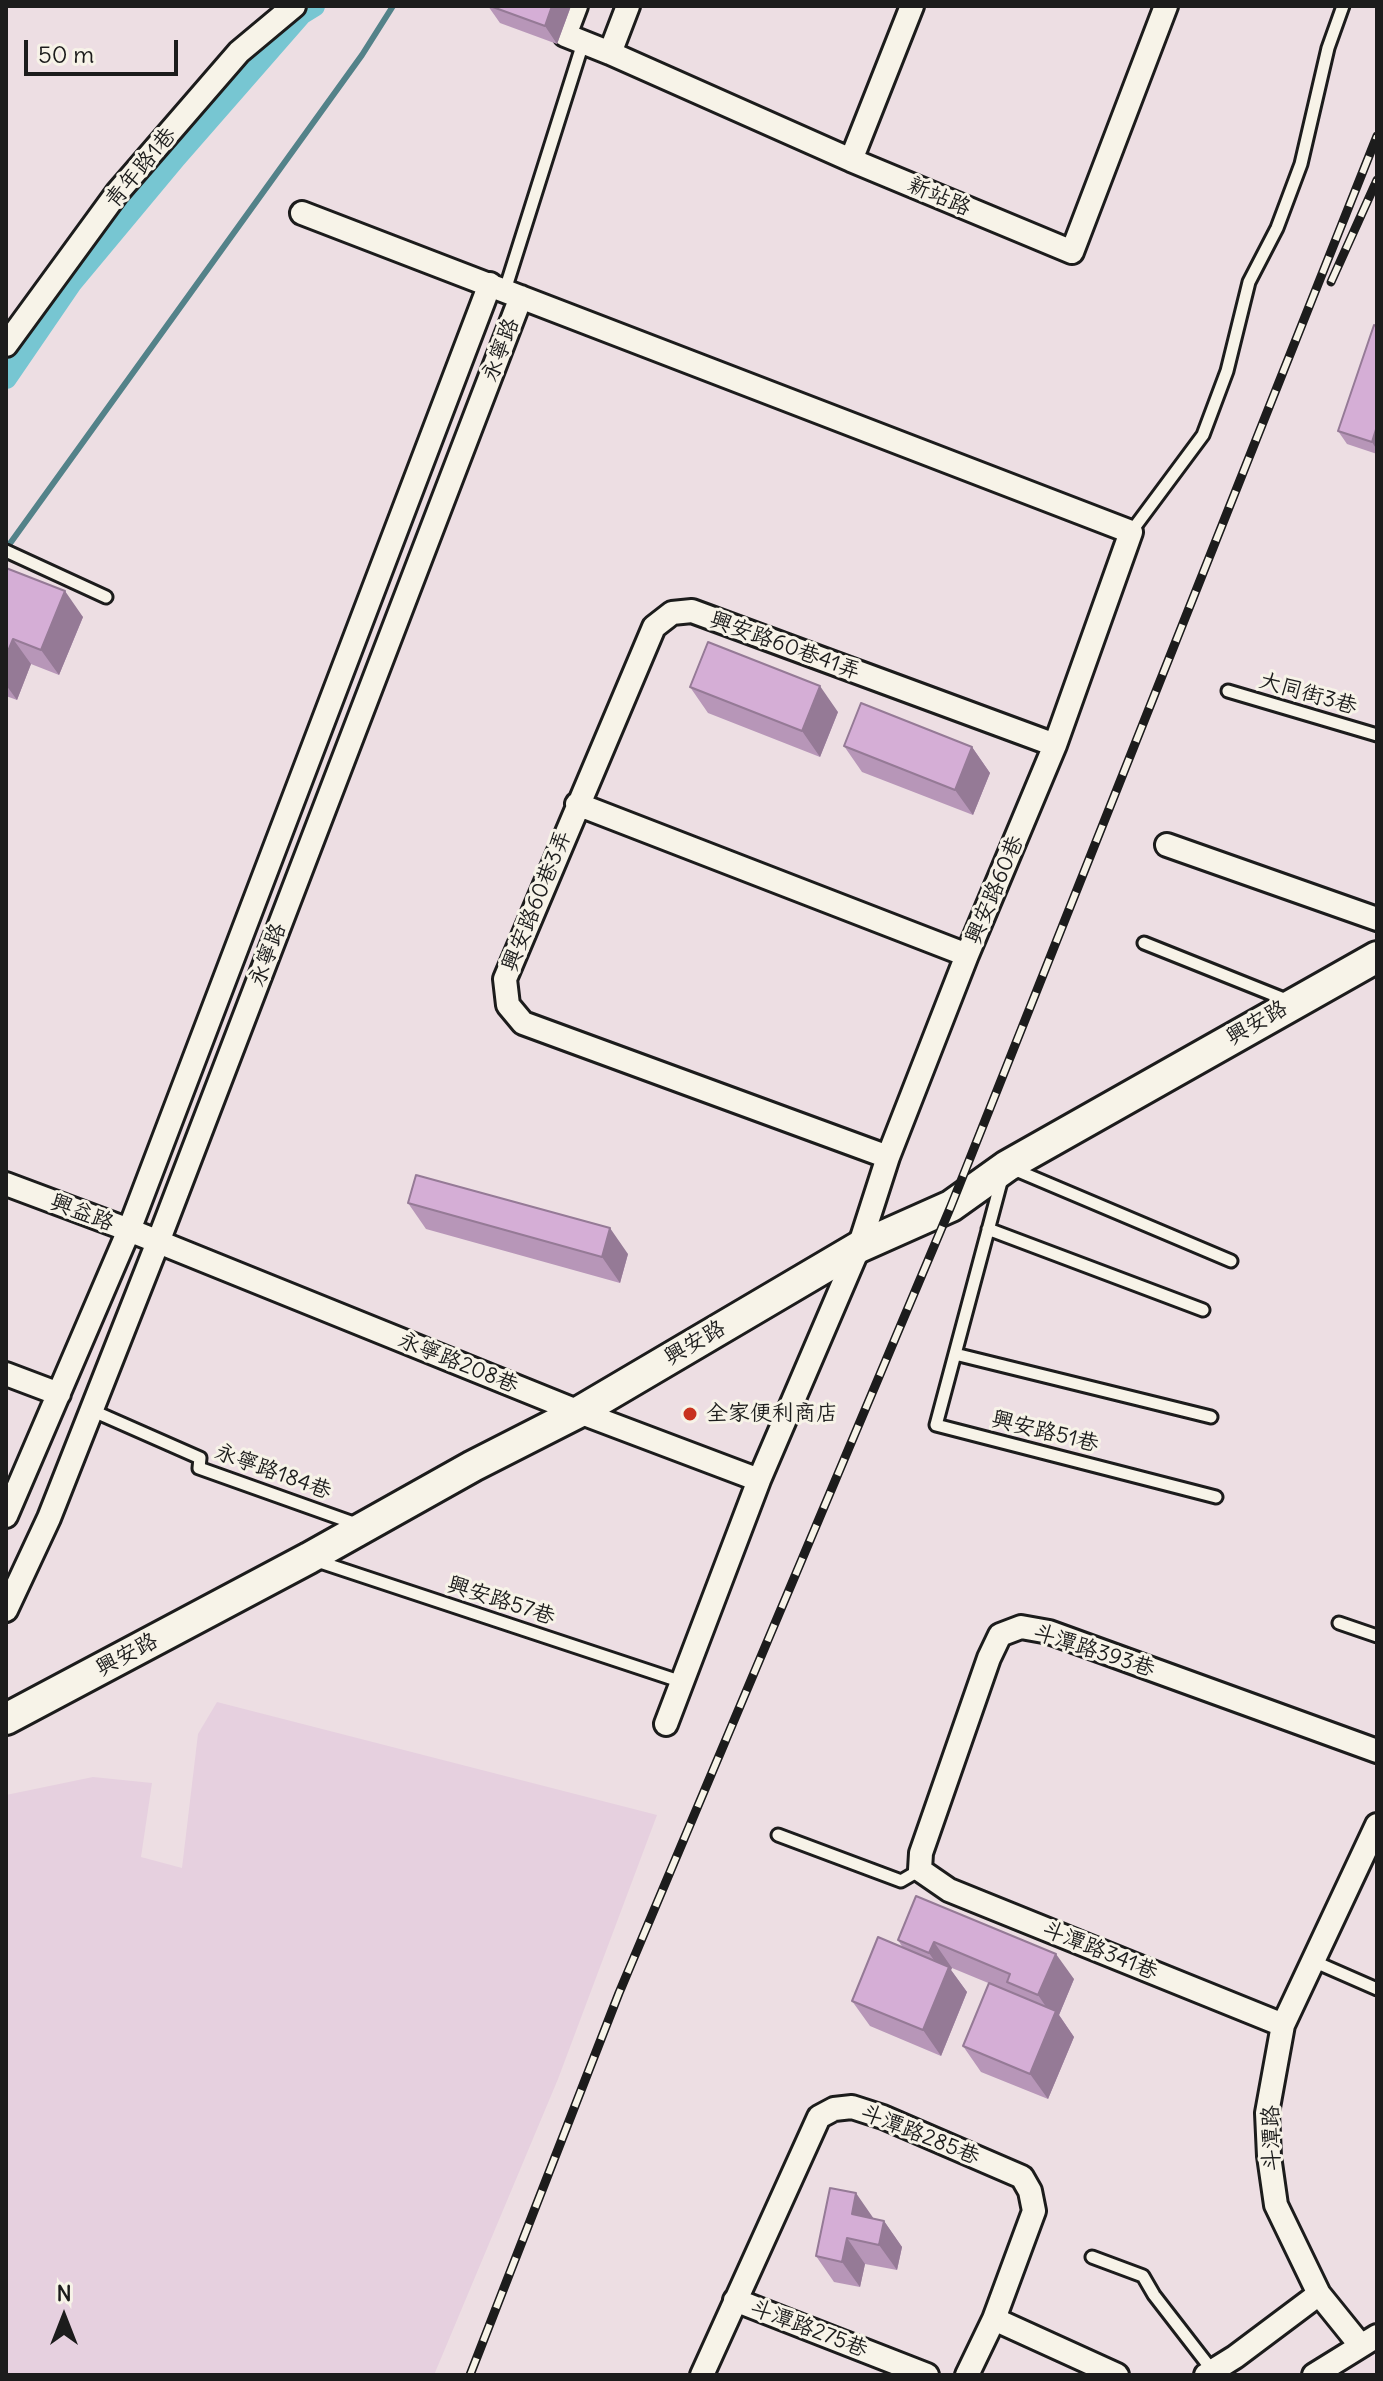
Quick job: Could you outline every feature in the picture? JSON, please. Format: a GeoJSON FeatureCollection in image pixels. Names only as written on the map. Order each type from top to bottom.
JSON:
{"type":"FeatureCollection","features":[{"type":"Feature","properties":{"kind":"street","name":"青年路1巷"},"geometry":{"type":"LineString","coordinates":[[6,345],[117,193],[239,52],[294,6]]}},
{"type":"Feature","properties":{"kind":"street"},"geometry":{"type":"LineString","coordinates":[[574,39],[576,6]]}},
{"type":"Feature","properties":{"kind":"street"},"geometry":{"type":"LineString","coordinates":[[610,53],[628,6]]}},
{"type":"Feature","properties":{"kind":"street"},"geometry":{"type":"LineString","coordinates":[[851,160],[912,6]]}},
{"type":"Feature","properties":{"kind":"street","name":"新站路"},"geometry":{"type":"LineString","coordinates":[[574,39],[1072,252],[1166,6]]}},
{"type":"Feature","properties":{"kind":"street"},"geometry":{"type":"LineString","coordinates":[[302,213],[1131,532]]}},
{"type":"Feature","properties":{"kind":"street","name":"永寧路"},"geometry":{"type":"LineString","coordinates":[[6,1516],[129,1230],[506,290]]}},
{"type":"Feature","properties":{"kind":"street","name":"永寧路"},"geometry":{"type":"LineString","coordinates":[[6,1610],[49,1518],[158,1242],[506,290]]}},
{"type":"Feature","properties":{"kind":"street","name":"興安路60巷"},"geometry":{"type":"LineString","coordinates":[[666,1724],[759,1480],[859,1247],[888,1157],[967,955],[1055,745],[1131,532]]}},
{"type":"Feature","properties":{"kind":"street","name":"興安路60巷41弄"},"geometry":{"type":"LineString","coordinates":[[577,804],[654,627],[672,613],[692,611],[1055,745]]}},
{"type":"Feature","properties":{"kind":"street","name":"興安路60巷3弄"},"geometry":{"type":"LineString","coordinates":[[888,1157],[523,1023],[508,1005],[505,979],[577,804],[967,955]]}},
{"type":"Feature","properties":{"kind":"street"},"geometry":{"type":"LineString","coordinates":[[1167,845],[1377,919]]}},
{"type":"Feature","properties":{"kind":"street","name":"興安路"},"geometry":{"type":"LineString","coordinates":[[6,1719],[579,1412],[859,1247],[951,1206],[1007,1166],[1377,957]]}},
{"type":"Feature","properties":{"kind":"street","name":"興益路"},"geometry":{"type":"LineString","coordinates":[[6,1184],[158,1242]]}},
{"type":"Feature","properties":{"kind":"street","name":"永寧路208巷"},"geometry":{"type":"LineString","coordinates":[[158,1242],[579,1412],[759,1480]]}},
{"type":"Feature","properties":{"kind":"street"},"geometry":{"type":"LineString","coordinates":[[6,1374],[59,1394]]}},
{"type":"Feature","properties":{"kind":"street","name":"斗潭路393巷"},"geometry":{"type":"LineString","coordinates":[[920,1870],[921,1853],[989,1658],[1000,1635],[1021,1627],[1049,1632],[1377,1751]]}},
{"type":"Feature","properties":{"kind":"street","name":"斗潭路"},"geometry":{"type":"LineString","coordinates":[[1314,2375],[1369,2341],[1319,2294],[1276,2205],[1267,2113],[1283,2025],[1377,1825]]}},
{"type":"Feature","properties":{"kind":"street","name":"斗潭路341巷"},"geometry":{"type":"LineString","coordinates":[[920,1870],[949,1890],[1283,2025]]}},
{"type":"Feature","properties":{"kind":"street","name":"斗潭路285巷"},"geometry":{"type":"LineString","coordinates":[[735,2300],[819,2117],[834,2109],[852,2107],[883,2117],[1022,2177],[1030,2191],[1034,2211],[994,2319],[967,2375]]}},
{"type":"Feature","properties":{"kind":"street"},"geometry":{"type":"LineString","coordinates":[[1209,2373],[1319,2294]]}},
{"type":"Feature","properties":{"kind":"street"},"geometry":{"type":"LineString","coordinates":[[702,2375],[735,2300]]}},
{"type":"Feature","properties":{"kind":"street","name":"斗潭路275巷"},"geometry":{"type":"LineString","coordinates":[[735,2300],[927,2375]]}},
{"type":"Feature","properties":{"kind":"street"},"geometry":{"type":"LineString","coordinates":[[994,2319],[1117,2375]]}},
{"type":"Feature","properties":{"kind":"lane"},"geometry":{"type":"LineString","coordinates":[[1131,532],[1203,435],[1227,371],[1249,282],[1277,228],[1301,164],[1328,48],[1343,6]]}},
{"type":"Feature","properties":{"kind":"lane"},"geometry":{"type":"LineString","coordinates":[[506,290],[574,39]]}},
{"type":"Feature","properties":{"kind":"lane"},"geometry":{"type":"LineString","coordinates":[[6,551],[106,597]]}},
{"type":"Feature","properties":{"kind":"lane","name":"大同街3巷"},"geometry":{"type":"LineString","coordinates":[[1228,691],[1377,735]]}},
{"type":"Feature","properties":{"kind":"lane"},"geometry":{"type":"LineString","coordinates":[[1144,943],[1294,1002]]}},
{"type":"Feature","properties":{"kind":"lane"},"geometry":{"type":"LineString","coordinates":[[1007,1166],[1231,1261]]}},
{"type":"Feature","properties":{"kind":"lane","name":"興安路51巷"},"geometry":{"type":"LineString","coordinates":[[1007,1166],[936,1425],[1216,1497]]}},
{"type":"Feature","properties":{"kind":"lane"},"geometry":{"type":"LineString","coordinates":[[988,1229],[1203,1310]]}},
{"type":"Feature","properties":{"kind":"lane"},"geometry":{"type":"LineString","coordinates":[[955,1354],[1211,1417]]}},
{"type":"Feature","properties":{"kind":"lane","name":"永寧路184巷"},"geometry":{"type":"LineString","coordinates":[[90,1410],[200,1458],[199,1468],[363,1526]]}},
{"type":"Feature","properties":{"kind":"lane","name":"興安路57巷"},"geometry":{"type":"LineString","coordinates":[[309,1558],[682,1682]]}},
{"type":"Feature","properties":{"kind":"lane"},"geometry":{"type":"LineString","coordinates":[[1339,1623],[1377,1636]]}},
{"type":"Feature","properties":{"kind":"lane"},"geometry":{"type":"LineString","coordinates":[[778,1835],[901,1881],[920,1870]]}},
{"type":"Feature","properties":{"kind":"lane"},"geometry":{"type":"LineString","coordinates":[[1313,1961],[1377,1989]]}},
{"type":"Feature","properties":{"kind":"lane"},"geometry":{"type":"LineString","coordinates":[[1092,2257],[1143,2276],[1209,2373]]}},
{"type":"Feature","properties":{"kind":"shaded area"},"geometry":{"type":"Polygon","coordinates":[[[217,1702],[657,1815],[558,2079],[434,2375],[6,2375],[6,1795],[93,1777],[152,1783],[141,1857],[182,1868],[198,1734],[217,1702]]]}},
{"type":"Feature","properties":{"kind":"building"},"geometry":{"type":"Polygon","coordinates":[[[490,6],[552,6],[545,26],[490,6]]]}},
{"type":"Feature","properties":{"kind":"building"},"geometry":{"type":"Polygon","coordinates":[[[1374,325],[1377,326],[1377,426],[1372,442],[1338,431],[1374,325]]]}},
{"type":"Feature","properties":{"kind":"building"},"geometry":{"type":"Polygon","coordinates":[[[6,568],[65,591],[41,650],[13,639],[6,656],[6,568]]]}},
{"type":"Feature","properties":{"kind":"building"},"geometry":{"type":"Polygon","coordinates":[[[708,642],[820,686],[802,731],[690,687],[708,642]]]}},
{"type":"Feature","properties":{"kind":"building"},"geometry":{"type":"Polygon","coordinates":[[[861,703],[972,747],[955,790],[844,746],[861,703]]]}},
{"type":"Feature","properties":{"kind":"building"},"geometry":{"type":"Polygon","coordinates":[[[416,1175],[610,1228],[602,1257],[408,1203],[416,1175]]]}},
{"type":"Feature","properties":{"kind":"building"},"geometry":{"type":"Polygon","coordinates":[[[916,1896],[1056,1954],[1038,1995],[1007,1982],[1010,1974],[934,1942],[929,1953],[898,1940],[916,1896]]]}},
{"type":"Feature","properties":{"kind":"building"},"geometry":{"type":"Polygon","coordinates":[[[878,1937],[949,1967],[923,2030],[852,2001],[878,1937]]]}},
{"type":"Feature","properties":{"kind":"building"},"geometry":{"type":"Polygon","coordinates":[[[989,1983],[1056,2011],[1030,2074],[963,2046],[989,1983]]]}},
{"type":"Feature","properties":{"kind":"building"},"geometry":{"type":"Polygon","coordinates":[[[830,2188],[856,2193],[852,2214],[884,2221],[879,2245],[847,2238],[842,2262],[816,2256],[830,2188]]]}},
{"type":"Feature","properties":{"kind":"waterway"},"geometry":{"type":"LineString","coordinates":[[6,378],[71,283],[301,14],[314,6]]}},
{"type":"Feature","properties":{"kind":"waterway"},"geometry":{"type":"LineString","coordinates":[[6,549],[362,55],[393,6]]}},
{"type":"Feature","properties":{"kind":"railway"},"geometry":{"type":"LineString","coordinates":[[470,2375],[619,1993],[951,1206],[1377,136]]}},
{"type":"Feature","properties":{"kind":"railway"},"geometry":{"type":"LineString","coordinates":[[1331,282],[1377,180]]}},
{"type":"Feature","properties":{"kind":"place","name":"全家便利商店"},"geometry":{"type":"Point","coordinates":[690,1414]}}]}
